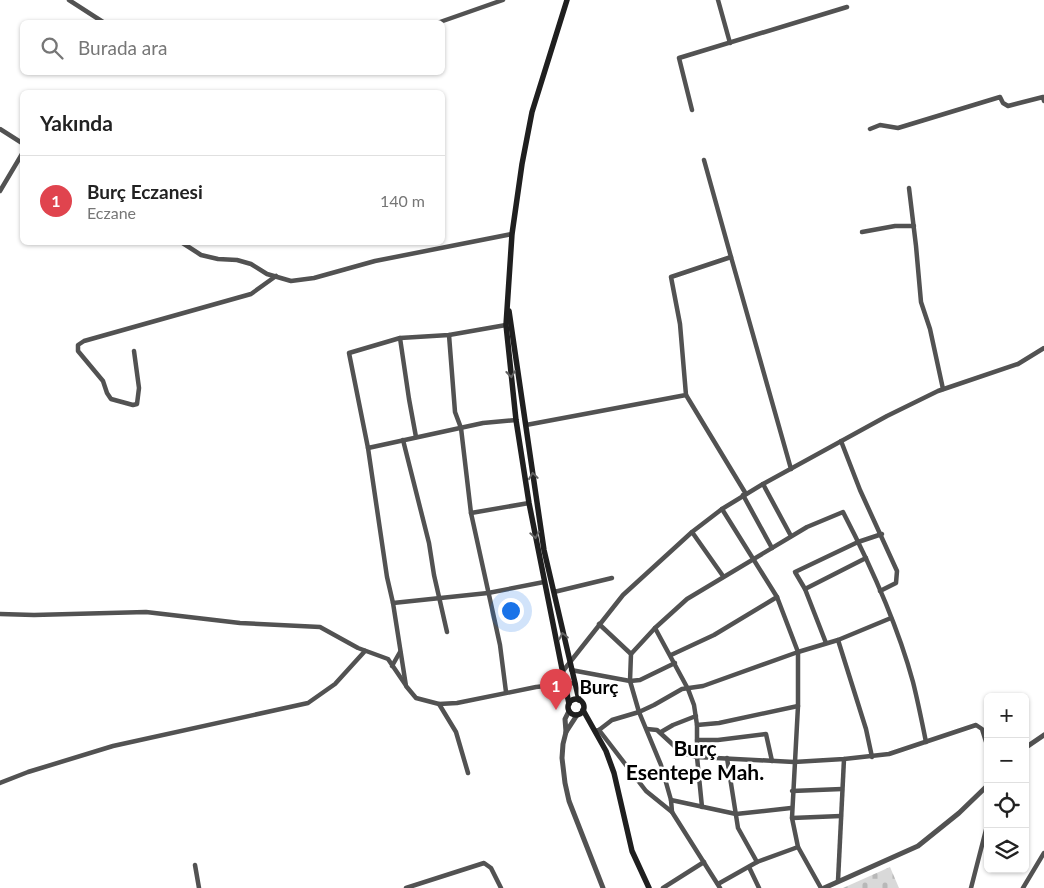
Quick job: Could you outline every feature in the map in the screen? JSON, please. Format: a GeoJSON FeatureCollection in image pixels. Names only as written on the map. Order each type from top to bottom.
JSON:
{"type":"FeatureCollection","features":[{"type":"Feature","properties":{"kind":"main road"},"geometry":{"type":"LineString","coordinates":[[567,0],[532,112],[519,182],[512,234],[506,325],[516,420],[529,503],[563,671],[569,711],[577,715],[583,710]]}},
{"type":"Feature","properties":{"kind":"main road"},"geometry":{"type":"LineString","coordinates":[[508,309],[512,323],[536,504],[569,662],[583,710],[597,730],[614,773],[632,851],[649,888]]}},
{"type":"Feature","properties":{"kind":"main road"},"geometry":{"type":"LineString","coordinates":[[518,434],[527,433]]}},
{"type":"Feature","properties":{"kind":"main road"},"geometry":{"type":"LineString","coordinates":[[569,704],[572,700],[579,700]]}},
{"type":"Feature","properties":{"kind":"street"},"geometry":{"type":"LineString","coordinates":[[69,0],[100,20]]}},
{"type":"Feature","properties":{"kind":"street"},"geometry":{"type":"LineString","coordinates":[[445,20],[503,0]]}},
{"type":"Feature","properties":{"kind":"street"},"geometry":{"type":"LineString","coordinates":[[718,0],[730,42]]}},
{"type":"Feature","properties":{"kind":"street"},"geometry":{"type":"LineString","coordinates":[[692,110],[679,58],[847,7]]}},
{"type":"Feature","properties":{"kind":"street"},"geometry":{"type":"LineString","coordinates":[[870,129],[880,125],[898,128],[1000,97],[1003,103],[1008,106],[1043,97],[1044,101]]}},
{"type":"Feature","properties":{"kind":"street"},"geometry":{"type":"LineString","coordinates":[[0,129],[20,142]]}},
{"type":"Feature","properties":{"kind":"street"},"geometry":{"type":"LineString","coordinates":[[0,190],[20,157]]}},
{"type":"Feature","properties":{"kind":"street"},"geometry":{"type":"LineString","coordinates":[[704,160],[791,469]]}},
{"type":"Feature","properties":{"kind":"street"},"geometry":{"type":"LineString","coordinates":[[909,188],[921,302],[930,329],[943,389]]}},
{"type":"Feature","properties":{"kind":"street"},"geometry":{"type":"LineString","coordinates":[[862,232],[895,226],[914,226]]}},
{"type":"Feature","properties":{"kind":"street"},"geometry":{"type":"LineString","coordinates":[[185,245],[200,255],[218,259],[237,260],[251,264],[267,274],[291,281],[314,278],[375,261],[512,234]]}},
{"type":"Feature","properties":{"kind":"street"},"geometry":{"type":"LineString","coordinates":[[731,257],[671,277],[680,324],[686,395],[744,494],[772,548]]}},
{"type":"Feature","properties":{"kind":"street"},"geometry":{"type":"LineString","coordinates":[[134,351],[140,388],[137,404],[133,405],[111,399],[103,381],[78,351],[78,345],[84,341],[251,294],[276,276]]}},
{"type":"Feature","properties":{"kind":"street"},"geometry":{"type":"LineString","coordinates":[[406,686],[393,602],[387,577],[368,448],[349,353],[400,338],[449,335],[506,325]]}},
{"type":"Feature","properties":{"kind":"street"},"geometry":{"type":"LineString","coordinates":[[449,335],[455,412],[461,428],[471,513],[500,645],[506,692]]}},
{"type":"Feature","properties":{"kind":"street"},"geometry":{"type":"LineString","coordinates":[[400,338],[416,437]]}},
{"type":"Feature","properties":{"kind":"street"},"geometry":{"type":"LineString","coordinates":[[563,671],[623,595],[692,532],[744,494],[887,416],[943,389],[1018,364],[1044,348]]}},
{"type":"Feature","properties":{"kind":"street"},"geometry":{"type":"LineString","coordinates":[[526,425],[686,395]]}},
{"type":"Feature","properties":{"kind":"street"},"geometry":{"type":"LineString","coordinates":[[368,448],[483,423],[516,420]]}},
{"type":"Feature","properties":{"kind":"street"},"geometry":{"type":"LineString","coordinates":[[403,440],[429,542],[447,632]]}},
{"type":"Feature","properties":{"kind":"street"},"geometry":{"type":"LineString","coordinates":[[841,441],[866,503],[898,571],[896,584],[880,591]]}},
{"type":"Feature","properties":{"kind":"street"},"geometry":{"type":"LineString","coordinates":[[763,484],[791,536]]}},
{"type":"Feature","properties":{"kind":"street"},"geometry":{"type":"LineString","coordinates":[[471,513],[529,503]]}},
{"type":"Feature","properties":{"kind":"street"},"geometry":{"type":"LineString","coordinates":[[722,509],[777,597],[798,652],[798,706],[791,808],[792,818],[798,847],[822,888],[918,846],[959,813],[984,789]]}},
{"type":"Feature","properties":{"kind":"street"},"geometry":{"type":"LineString","coordinates":[[672,812],[671,800],[661,765],[639,712],[630,681],[631,654],[655,628],[687,599],[807,527],[843,512],[866,558],[891,618],[913,682],[926,742]]}},
{"type":"Feature","properties":{"kind":"street"},"geometry":{"type":"LineString","coordinates":[[692,532],[723,576]]}},
{"type":"Feature","properties":{"kind":"street"},"geometry":{"type":"LineString","coordinates":[[826,644],[805,589],[795,572],[858,542],[882,534]]}},
{"type":"Feature","properties":{"kind":"street"},"geometry":{"type":"LineString","coordinates":[[805,589],[866,558]]}},
{"type":"Feature","properties":{"kind":"street"},"geometry":{"type":"LineString","coordinates":[[554,592],[612,578]]}},
{"type":"Feature","properties":{"kind":"street"},"geometry":{"type":"LineString","coordinates":[[393,602],[488,593],[544,582]]}},
{"type":"Feature","properties":{"kind":"street"},"geometry":{"type":"LineString","coordinates":[[671,655],[714,635],[777,597]]}},
{"type":"Feature","properties":{"kind":"street"},"geometry":{"type":"LineString","coordinates":[[0,614],[146,612],[240,623],[320,628],[365,651],[388,659],[416,698],[439,704],[457,703],[536,687],[575,683]]}},
{"type":"Feature","properties":{"kind":"street"},"geometry":{"type":"LineString","coordinates":[[798,847],[757,862],[719,886],[672,812],[646,791],[597,730],[612,720],[639,712],[682,689],[703,686],[798,652],[838,640],[891,618]]}},
{"type":"Feature","properties":{"kind":"street"},"geometry":{"type":"LineString","coordinates":[[599,624],[631,654]]}},
{"type":"Feature","properties":{"kind":"street"},"geometry":{"type":"LineString","coordinates":[[655,628],[688,689],[696,716],[697,757],[702,807]]}},
{"type":"Feature","properties":{"kind":"street"},"geometry":{"type":"LineString","coordinates":[[838,640],[866,729],[872,757]]}},
{"type":"Feature","properties":{"kind":"street"},"geometry":{"type":"LineString","coordinates":[[0,783],[28,772],[113,746],[308,704],[335,684],[365,651]]}},
{"type":"Feature","properties":{"kind":"street"},"geometry":{"type":"LineString","coordinates":[[392,666],[400,652]]}},
{"type":"Feature","properties":{"kind":"street"},"geometry":{"type":"LineString","coordinates":[[571,670],[630,681],[640,680],[675,663]]}},
{"type":"Feature","properties":{"kind":"street"},"geometry":{"type":"LineString","coordinates":[[439,704],[456,732],[468,773]]}},
{"type":"Feature","properties":{"kind":"street"},"geometry":{"type":"LineString","coordinates":[[697,725],[719,723],[798,706]]}},
{"type":"Feature","properties":{"kind":"street"},"geometry":{"type":"LineString","coordinates":[[569,711],[565,719],[566,732],[562,758],[565,783],[569,801],[603,888]]}},
{"type":"Feature","properties":{"kind":"street"},"geometry":{"type":"LineString","coordinates":[[566,732],[577,715]]}},
{"type":"Feature","properties":{"kind":"street"},"geometry":{"type":"LineString","coordinates":[[661,732],[696,716]]}},
{"type":"Feature","properties":{"kind":"street"},"geometry":{"type":"LineString","coordinates":[[647,729],[654,728],[661,732],[682,752],[697,757],[794,762],[844,760],[888,754],[976,725],[982,729],[985,738]]}},
{"type":"Feature","properties":{"kind":"street"},"geometry":{"type":"LineString","coordinates":[[698,740],[718,740],[766,734],[772,761]]}},
{"type":"Feature","properties":{"kind":"street"},"geometry":{"type":"LineString","coordinates":[[1029,745],[1044,735]]}},
{"type":"Feature","properties":{"kind":"street"},"geometry":{"type":"LineString","coordinates":[[727,758],[738,828],[757,862]]}},
{"type":"Feature","properties":{"kind":"street"},"geometry":{"type":"LineString","coordinates":[[838,881],[844,760]]}},
{"type":"Feature","properties":{"kind":"street"},"geometry":{"type":"LineString","coordinates":[[792,791],[842,789]]}},
{"type":"Feature","properties":{"kind":"street"},"geometry":{"type":"LineString","coordinates":[[671,800],[736,814],[791,808]]}},
{"type":"Feature","properties":{"kind":"street"},"geometry":{"type":"LineString","coordinates":[[792,818],[841,816]]}},
{"type":"Feature","properties":{"kind":"street"},"geometry":{"type":"LineString","coordinates":[[970,888],[986,828]]}},
{"type":"Feature","properties":{"kind":"street"},"geometry":{"type":"LineString","coordinates":[[1023,888],[1044,853]]}},
{"type":"Feature","properties":{"kind":"street"},"geometry":{"type":"LineString","coordinates":[[663,888],[704,862]]}},
{"type":"Feature","properties":{"kind":"street"},"geometry":{"type":"LineString","coordinates":[[406,888],[484,863],[491,868],[501,888]]}},
{"type":"Feature","properties":{"kind":"street"},"geometry":{"type":"LineString","coordinates":[[195,865],[199,888]]}},
{"type":"Feature","properties":{"kind":"street"},"geometry":{"type":"LineString","coordinates":[[749,867],[759,888]]}},
{"type":"Feature","properties":{"kind":"green space"},"geometry":{"type":"Polygon","coordinates":[[[890,867],[899,888],[843,888],[890,867]]]}},
{"type":"Feature","properties":{"kind":"place","name":"Burç Eczanesi"},"geometry":{"type":"Point","coordinates":[556,710]}},
{"type":"Feature","properties":{"kind":"district","name":"Burç"},"geometry":{"type":"Point","coordinates":[599,686]}},
{"type":"Feature","properties":{"kind":"district","name":"Burç Esentepe Mah."},"geometry":{"type":"Point","coordinates":[695,759]}}]}
